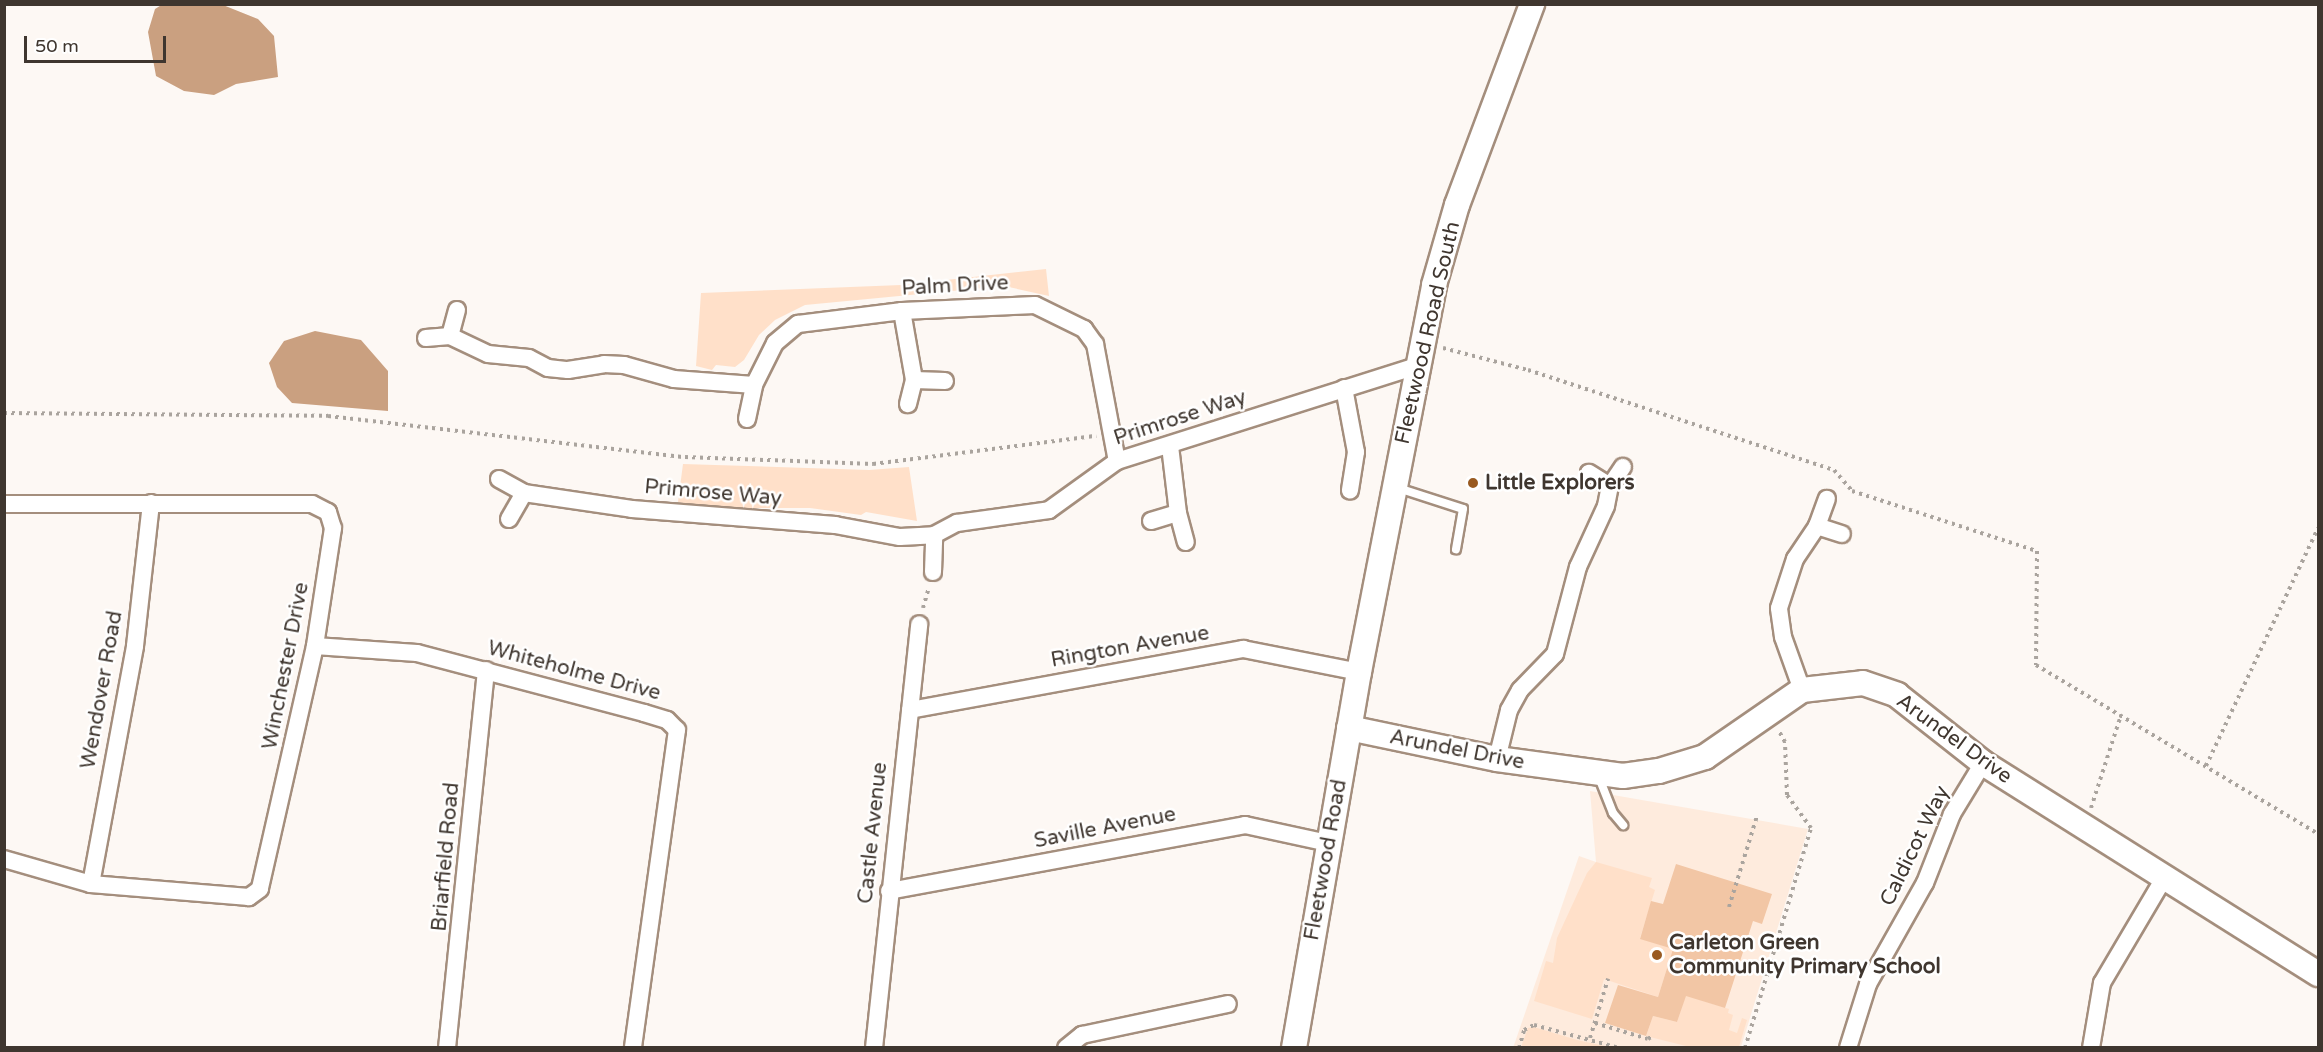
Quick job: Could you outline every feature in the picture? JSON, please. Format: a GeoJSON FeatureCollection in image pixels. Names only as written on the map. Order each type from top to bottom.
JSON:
{"type":"FeatureCollection","features":[{"type":"Feature","properties":{"kind":"street","name":"Fleetwood Road South"},"geometry":{"type":"LineString","coordinates":[[1359,672],[1422,342],[1457,205],[1532,4]]}},
{"type":"Feature","properties":{"kind":"street","name":"Palm Drive"},"geometry":{"type":"LineString","coordinates":[[747,419],[754,385],[775,343],[798,324],[902,311],[1035,305],[1062,316],[1084,329],[1095,344],[1117,461]]}},
{"type":"Feature","properties":{"kind":"street"},"geometry":{"type":"LineString","coordinates":[[450,336],[457,310]]}},
{"type":"Feature","properties":{"kind":"street"},"geometry":{"type":"LineString","coordinates":[[902,311],[914,380],[908,404]]}},
{"type":"Feature","properties":{"kind":"street"},"geometry":{"type":"LineString","coordinates":[[426,338],[450,336],[488,354],[529,358],[548,368],[568,370],[604,364],[624,365],[674,379],[754,385]]}},
{"type":"Feature","properties":{"kind":"street","name":"Primrose Way"},"geometry":{"type":"LineString","coordinates":[[499,479],[524,493],[632,509],[835,525],[900,537],[934,535],[957,523],[1048,510],[1117,461],[1417,366]]}},
{"type":"Feature","properties":{"kind":"street"},"geometry":{"type":"LineString","coordinates":[[914,380],[945,381]]}},
{"type":"Feature","properties":{"kind":"street"},"geometry":{"type":"LineString","coordinates":[[1344,388],[1356,452],[1350,491]]}},
{"type":"Feature","properties":{"kind":"street"},"geometry":{"type":"LineString","coordinates":[[1170,446],[1178,513],[1186,542]]}},
{"type":"Feature","properties":{"kind":"street"},"geometry":{"type":"LineString","coordinates":[[1497,759],[1509,710],[1520,690],[1555,654],[1569,594],[1606,506],[1610,486],[1623,467]]}},
{"type":"Feature","properties":{"kind":"street"},"geometry":{"type":"LineString","coordinates":[[1589,474],[1610,486]]}},
{"type":"Feature","properties":{"kind":"street"},"geometry":{"type":"LineString","coordinates":[[509,519],[524,493]]}},
{"type":"Feature","properties":{"kind":"street"},"geometry":{"type":"LineString","coordinates":[[1802,690],[1783,637],[1779,608],[1795,559],[1817,526],[1827,499]]}},
{"type":"Feature","properties":{"kind":"street","name":"Wendover Road"},"geometry":{"type":"LineString","coordinates":[[91,884],[135,646],[152,503]]}},
{"type":"Feature","properties":{"kind":"street","name":"Winchester Drive"},"geometry":{"type":"LineString","coordinates":[[4,504],[312,504],[328,512],[333,528],[315,646],[260,889],[249,897],[91,884],[4,859]]}},
{"type":"Feature","properties":{"kind":"street"},"geometry":{"type":"LineString","coordinates":[[1152,521],[1178,513]]}},
{"type":"Feature","properties":{"kind":"street"},"geometry":{"type":"LineString","coordinates":[[1817,526],[1842,534]]}},
{"type":"Feature","properties":{"kind":"street"},"geometry":{"type":"LineString","coordinates":[[933,572],[934,535]]}},
{"type":"Feature","properties":{"kind":"street","name":"Castle Avenue"},"geometry":{"type":"LineString","coordinates":[[874,1047],[918,624]]}},
{"type":"Feature","properties":{"kind":"street","name":"Whiteholme Drive"},"geometry":{"type":"LineString","coordinates":[[315,646],[417,653],[644,713],[667,720],[677,730],[633,1047]]}},
{"type":"Feature","properties":{"kind":"street","name":"Rington Avenue"},"geometry":{"type":"LineString","coordinates":[[910,710],[1243,649],[1359,672]]}},
{"type":"Feature","properties":{"kind":"street","name":"Briarfield Road"},"geometry":{"type":"LineString","coordinates":[[447,1047],[486,670]]}},
{"type":"Feature","properties":{"kind":"street","name":"Fleetwood Road"},"geometry":{"type":"LineString","coordinates":[[1294,1047],[1359,672]]}},
{"type":"Feature","properties":{"kind":"street","name":"Arundel Drive"},"geometry":{"type":"LineString","coordinates":[[1349,728],[1497,759],[1598,774],[1659,771],[1706,757],[1802,690],[1863,683],[1897,695],[1983,763],[2319,974]]}},
{"type":"Feature","properties":{"kind":"street","name":"Caldicot Way"},"geometry":{"type":"LineString","coordinates":[[1848,1047],[1868,984],[1925,883],[1952,814],[1983,763]]}},
{"type":"Feature","properties":{"kind":"street","name":"Saville Avenue"},"geometry":{"type":"LineString","coordinates":[[889,891],[1245,825],[1328,843]]}},
{"type":"Feature","properties":{"kind":"street"},"geometry":{"type":"LineString","coordinates":[[2091,1047],[2102,983],[2164,878]]}},
{"type":"Feature","properties":{"kind":"street"},"geometry":{"type":"LineString","coordinates":[[1066,1047],[1082,1035],[1228,1004]]}},
{"type":"Feature","properties":{"kind":"lane"},"geometry":{"type":"LineString","coordinates":[[1394,487],[1463,509],[1456,549]]}},
{"type":"Feature","properties":{"kind":"lane"},"geometry":{"type":"LineString","coordinates":[[1598,774],[1613,813],[1623,825]]}},
{"type":"Feature","properties":{"kind":"path"},"geometry":{"type":"LineString","coordinates":[[1422,342],[1528,370],[1834,470],[1852,491],[2037,551],[2036,665],[2319,834]]}},
{"type":"Feature","properties":{"kind":"path"},"geometry":{"type":"LineString","coordinates":[[4,413],[328,416],[685,457],[873,464],[1112,434]]}},
{"type":"Feature","properties":{"kind":"path"},"geometry":{"type":"LineString","coordinates":[[2206,766],[2319,528]]}},
{"type":"Feature","properties":{"kind":"path"},"geometry":{"type":"LineString","coordinates":[[918,624],[933,572]]}},
{"type":"Feature","properties":{"kind":"path"},"geometry":{"type":"LineString","coordinates":[[1745,1047],[1811,828],[1787,795],[1785,742],[1771,712]]}},
{"type":"Feature","properties":{"kind":"path"},"geometry":{"type":"LineString","coordinates":[[2085,828],[2121,714]]}},
{"type":"Feature","properties":{"kind":"path"},"geometry":{"type":"LineString","coordinates":[[1729,907],[1757,816]]}},
{"type":"Feature","properties":{"kind":"path"},"geometry":{"type":"LineString","coordinates":[[1590,1038],[1608,979]]}},
{"type":"Feature","properties":{"kind":"path"},"geometry":{"type":"LineString","coordinates":[[1595,1023],[1651,1037]]}},
{"type":"Feature","properties":{"kind":"path"},"geometry":{"type":"LineString","coordinates":[[1519,1047],[1528,1026],[1590,1038],[1619,1047]]}},
{"type":"Feature","properties":{"kind":"shaded area"},"geometry":{"type":"Polygon","coordinates":[[[163,4],[223,5],[258,19],[274,36],[278,77],[236,84],[214,95],[184,91],[156,76],[148,32],[155,9],[163,4]]]}},
{"type":"Feature","properties":{"kind":"shaded area"},"geometry":{"type":"Polygon","coordinates":[[[1046,269],[1049,296],[1004,286],[805,305],[775,320],[759,335],[744,360],[735,367],[716,365],[712,370],[696,366],[701,293],[901,285],[1046,269]]]}},
{"type":"Feature","properties":{"kind":"shaded area"},"geometry":{"type":"Polygon","coordinates":[[[315,331],[361,340],[388,371],[388,411],[292,403],[277,387],[269,363],[284,341],[315,331]]]}},
{"type":"Feature","properties":{"kind":"shaded area"},"geometry":{"type":"Polygon","coordinates":[[[683,464],[869,470],[909,467],[917,521],[866,512],[861,515],[810,508],[703,508],[678,502],[683,464]]]}},
{"type":"Feature","properties":{"kind":"shaded area","name":"Carleton Green Community Primary School"},"geometry":{"type":"Polygon","coordinates":[[[1590,791],[1808,829],[1741,1047],[1513,1048],[1579,856],[1596,862],[1590,791]]]}},
{"type":"Feature","properties":{"kind":"shaded area"},"geometry":{"type":"Polygon","coordinates":[[[1596,862],[1652,878],[1649,887],[1655,890],[1640,938],[1673,949],[1658,997],[1604,979],[1592,1019],[1534,1001],[1546,961],[1553,963],[1557,938],[1587,873],[1596,862]]]}},
{"type":"Feature","properties":{"kind":"shaded area"},"geometry":{"type":"Polygon","coordinates":[[[1687,991],[1703,1001],[1729,1009],[1728,1013],[1733,1015],[1729,1030],[1737,1033],[1742,1018],[1747,1020],[1739,1047],[1690,1047],[1646,1036],[1653,1016],[1677,1022],[1687,991]]]}},
{"type":"Feature","properties":{"kind":"shaded area"},"geometry":{"type":"Polygon","coordinates":[[[1534,1027],[1609,1047],[1521,1047],[1528,1028],[1534,1027]]]}},
{"type":"Feature","properties":{"kind":"building"},"geometry":{"type":"Polygon","coordinates":[[[1676,864],[1772,894],[1762,924],[1753,921],[1725,1008],[1686,996],[1677,1022],[1653,1016],[1646,1036],[1605,1023],[1618,985],[1658,997],[1673,949],[1640,939],[1651,901],[1663,904],[1676,864]]]}},
{"type":"Feature","properties":{"kind":"place","name":"Little Explorers"},"geometry":{"type":"Point","coordinates":[1473,483]}},
{"type":"Feature","properties":{"kind":"place","name":"Carleton Green Community Primary School"},"geometry":{"type":"Point","coordinates":[1657,955]}}]}
